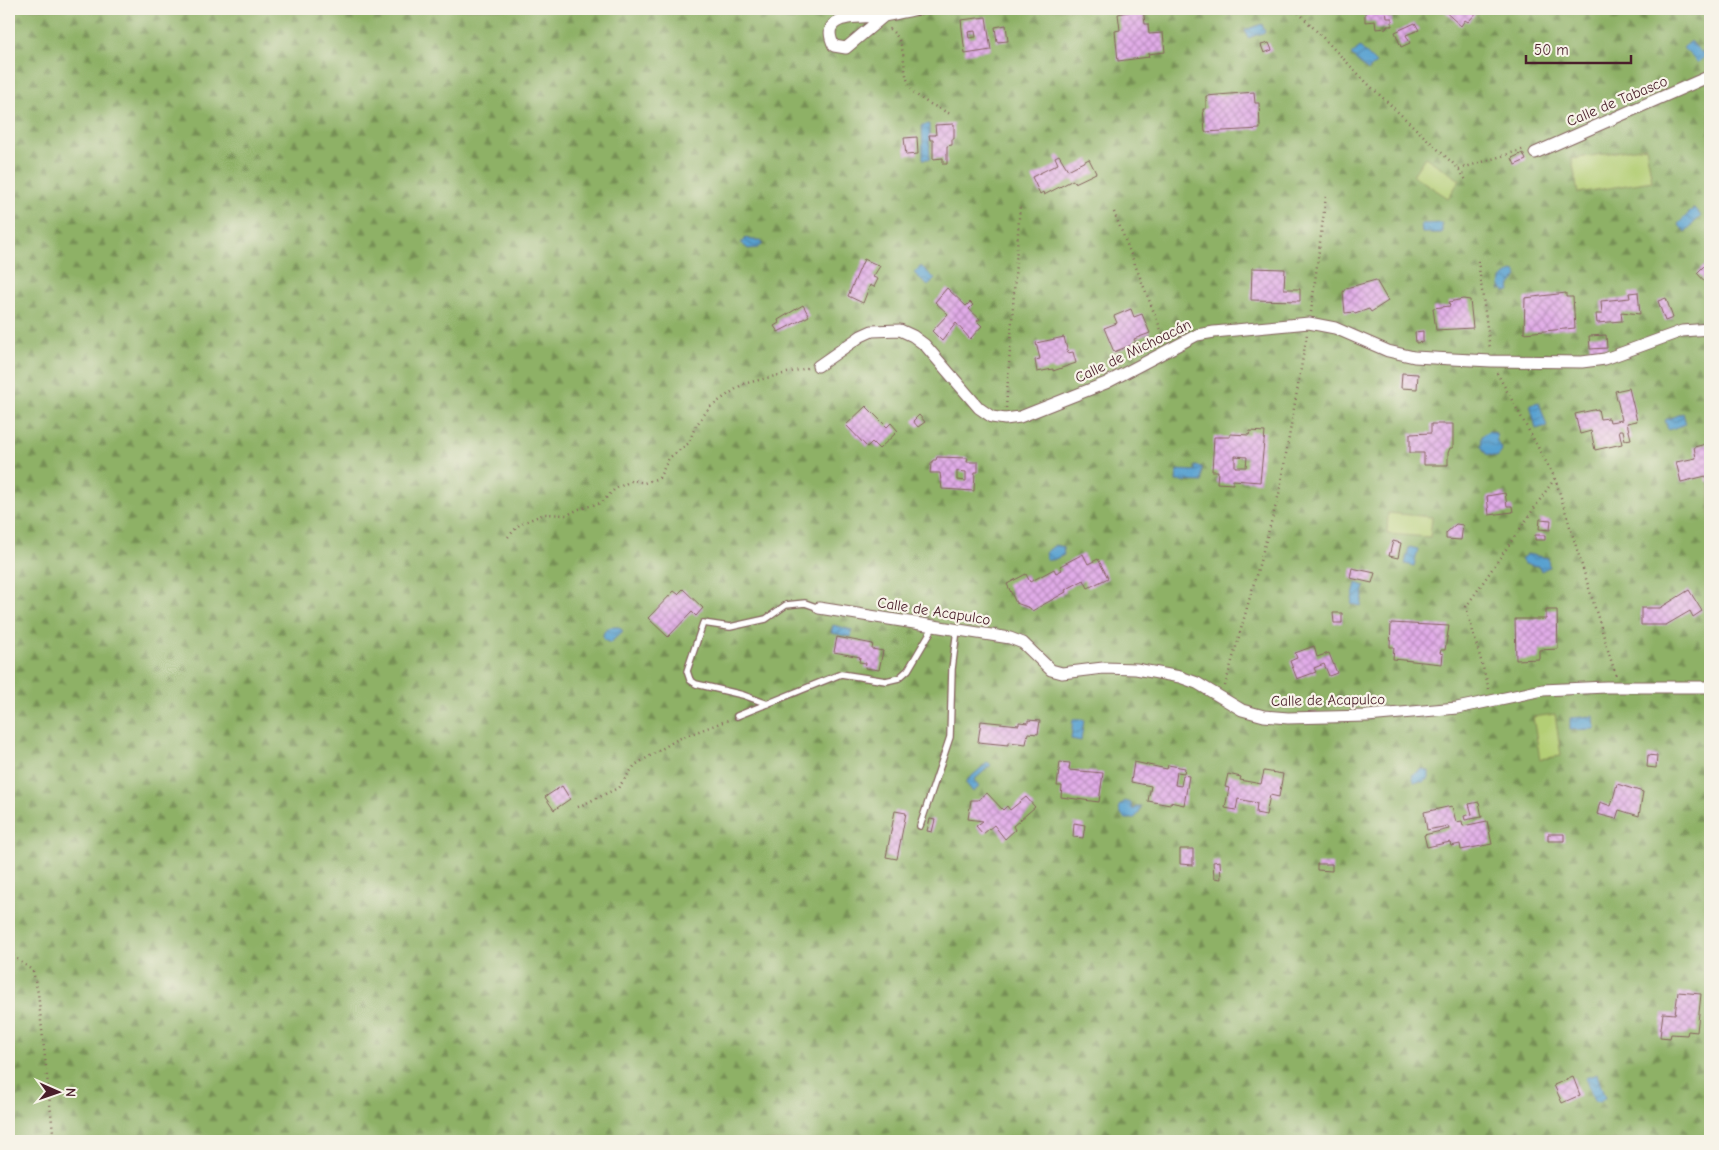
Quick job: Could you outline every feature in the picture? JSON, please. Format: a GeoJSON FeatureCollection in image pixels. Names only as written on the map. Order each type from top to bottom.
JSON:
{"type":"FeatureCollection","features":[{"type":"Feature","properties":{"kind":"street"},"geometry":{"type":"LineString","coordinates":[[884,16],[846,48],[834,46],[830,32],[840,20],[849,17],[884,16],[919,9]]}},
{"type":"Feature","properties":{"kind":"street","name":"Calle de Tabasco"},"geometry":{"type":"LineString","coordinates":[[1535,153],[1710,76]]}},
{"type":"Feature","properties":{"kind":"street","name":"Calle de Michoacán"},"geometry":{"type":"LineString","coordinates":[[1005,419],[1020,416],[1106,383],[1197,335],[1214,332],[1309,323],[1334,328],[1388,350],[1414,357],[1491,361],[1582,362],[1605,359],[1682,330],[1710,329]]}},
{"type":"Feature","properties":{"kind":"street"},"geometry":{"type":"LineString","coordinates":[[818,366],[861,336],[880,330],[900,330],[913,336],[925,345],[979,408],[992,417],[1005,419]]}},
{"type":"Feature","properties":{"kind":"street","name":"Calle de Acapulco"},"geometry":{"type":"LineString","coordinates":[[819,608],[1010,638],[1023,643],[1051,670],[1062,673],[1103,668],[1171,675],[1197,683],[1242,710],[1264,716],[1288,718],[1367,716],[1457,708],[1543,690],[1620,687],[1710,687]]}},
{"type":"Feature","properties":{"kind":"lane"},"geometry":{"type":"LineString","coordinates":[[768,704],[743,695],[696,684],[690,680],[687,671],[703,623],[730,627],[766,619],[786,605],[805,603],[819,608]]}},
{"type":"Feature","properties":{"kind":"lane"},"geometry":{"type":"LineString","coordinates":[[737,716],[841,674],[886,681],[899,678],[908,670],[934,626]]}},
{"type":"Feature","properties":{"kind":"lane"},"geometry":{"type":"LineString","coordinates":[[920,826],[950,737],[952,669],[957,630]]}},
{"type":"Feature","properties":{"kind":"path"},"geometry":{"type":"LineString","coordinates":[[1296,9],[1370,86],[1459,169],[1466,180]]}},
{"type":"Feature","properties":{"kind":"path"},"geometry":{"type":"LineString","coordinates":[[873,24],[890,29],[897,34],[902,45],[906,76],[911,89],[918,96],[952,115]]}},
{"type":"Feature","properties":{"kind":"path"},"geometry":{"type":"LineString","coordinates":[[1459,169],[1528,148],[1535,153]]}},
{"type":"Feature","properties":{"kind":"path"},"geometry":{"type":"LineString","coordinates":[[1222,698],[1279,494],[1309,323],[1326,196]]}},
{"type":"Feature","properties":{"kind":"path"},"geometry":{"type":"LineString","coordinates":[[1005,419],[1020,204]]}},
{"type":"Feature","properties":{"kind":"path"},"geometry":{"type":"LineString","coordinates":[[1114,212],[1169,350]]}},
{"type":"Feature","properties":{"kind":"path"},"geometry":{"type":"LineString","coordinates":[[1478,261],[1491,361],[1555,478],[1620,687]]}},
{"type":"Feature","properties":{"kind":"path"},"geometry":{"type":"LineString","coordinates":[[508,537],[520,524],[544,514],[567,515],[579,509],[601,504],[615,489],[633,480],[644,483],[659,478],[669,458],[689,443],[695,427],[710,407],[743,384],[818,366]]}},
{"type":"Feature","properties":{"kind":"path"},"geometry":{"type":"LineString","coordinates":[[1492,701],[1466,607],[1555,478]]}},
{"type":"Feature","properties":{"kind":"path"},"geometry":{"type":"LineString","coordinates":[[578,807],[618,788],[635,765],[678,739],[737,716]]}},
{"type":"Feature","properties":{"kind":"path"},"geometry":{"type":"LineString","coordinates":[[9,953],[33,971],[38,993],[54,1141]]}},
{"type":"Feature","properties":{"kind":"green space"},"geometry":{"type":"Polygon","coordinates":[[[9,9],[1710,9],[1710,1141],[9,1141],[9,9]]]}},
{"type":"Feature","properties":{"kind":"green space"},"geometry":{"type":"Polygon","coordinates":[[[1646,147],[1652,181],[1578,193],[1572,159],[1646,147]]]}},
{"type":"Feature","properties":{"kind":"green space"},"geometry":{"type":"Polygon","coordinates":[[[1425,157],[1460,180],[1448,198],[1413,175],[1425,157]]]}},
{"type":"Feature","properties":{"kind":"green space"},"geometry":{"type":"Polygon","coordinates":[[[1388,513],[1432,517],[1430,537],[1387,534],[1388,513]]]}},
{"type":"Feature","properties":{"kind":"green space"},"geometry":{"type":"Polygon","coordinates":[[[1555,714],[1561,756],[1540,759],[1533,717],[1555,714]]]}},
{"type":"Feature","properties":{"kind":"water"},"geometry":{"type":"Polygon","coordinates":[[[1262,24],[1265,32],[1248,38],[1245,30],[1262,24]]]}},
{"type":"Feature","properties":{"kind":"water"},"geometry":{"type":"Polygon","coordinates":[[[1690,41],[1702,53],[1705,51],[1707,54],[1698,63],[1683,48],[1690,41]]]}},
{"type":"Feature","properties":{"kind":"water"},"geometry":{"type":"Polygon","coordinates":[[[1360,47],[1376,63],[1368,71],[1351,55],[1360,47]]]}},
{"type":"Feature","properties":{"kind":"water"},"geometry":{"type":"Polygon","coordinates":[[[929,124],[930,159],[923,159],[922,125],[929,124]]]}},
{"type":"Feature","properties":{"kind":"water"},"geometry":{"type":"Polygon","coordinates":[[[1694,208],[1701,216],[1685,232],[1678,224],[1694,208]]]}},
{"type":"Feature","properties":{"kind":"water"},"geometry":{"type":"Polygon","coordinates":[[[1442,223],[1442,233],[1422,233],[1421,224],[1442,223]]]}},
{"type":"Feature","properties":{"kind":"water"},"geometry":{"type":"Polygon","coordinates":[[[746,238],[761,240],[763,244],[758,248],[748,249],[741,243],[746,238]]]}},
{"type":"Feature","properties":{"kind":"water"},"geometry":{"type":"Polygon","coordinates":[[[921,266],[935,279],[928,286],[914,273],[921,266]]]}},
{"type":"Feature","properties":{"kind":"water"},"geometry":{"type":"Polygon","coordinates":[[[1512,271],[1516,272],[1518,276],[1511,284],[1510,291],[1505,292],[1501,286],[1500,291],[1501,279],[1512,271]]]}},
{"type":"Feature","properties":{"kind":"water"},"geometry":{"type":"Polygon","coordinates":[[[1539,402],[1547,426],[1536,429],[1530,404],[1539,402]]]}},
{"type":"Feature","properties":{"kind":"water"},"geometry":{"type":"Polygon","coordinates":[[[1683,413],[1686,424],[1668,430],[1665,420],[1683,413]]]}},
{"type":"Feature","properties":{"kind":"water"},"geometry":{"type":"Polygon","coordinates":[[[1489,431],[1496,433],[1497,442],[1502,448],[1501,453],[1497,457],[1486,454],[1481,446],[1482,436],[1489,431]]]}},
{"type":"Feature","properties":{"kind":"water"},"geometry":{"type":"Polygon","coordinates":[[[1195,466],[1202,467],[1202,482],[1176,481],[1177,470],[1195,471],[1195,466]]]}},
{"type":"Feature","properties":{"kind":"water"},"geometry":{"type":"Polygon","coordinates":[[[1055,545],[1063,547],[1064,555],[1053,560],[1047,560],[1045,553],[1055,545]]]}},
{"type":"Feature","properties":{"kind":"water"},"geometry":{"type":"Polygon","coordinates":[[[1409,547],[1418,549],[1414,566],[1405,564],[1409,547]]]}},
{"type":"Feature","properties":{"kind":"water"},"geometry":{"type":"Polygon","coordinates":[[[1527,554],[1548,558],[1549,567],[1541,571],[1538,566],[1524,564],[1521,559],[1527,554]]]}},
{"type":"Feature","properties":{"kind":"water"},"geometry":{"type":"Polygon","coordinates":[[[1356,583],[1365,586],[1361,606],[1351,604],[1356,583]]]}},
{"type":"Feature","properties":{"kind":"water"},"geometry":{"type":"Polygon","coordinates":[[[833,625],[852,630],[851,637],[831,633],[833,625]]]}},
{"type":"Feature","properties":{"kind":"water"},"geometry":{"type":"Polygon","coordinates":[[[611,627],[619,627],[623,631],[610,643],[604,640],[603,634],[611,627]]]}},
{"type":"Feature","properties":{"kind":"water"},"geometry":{"type":"Polygon","coordinates":[[[1594,716],[1595,729],[1570,730],[1570,718],[1594,716]]]}},
{"type":"Feature","properties":{"kind":"water"},"geometry":{"type":"Polygon","coordinates":[[[1073,719],[1084,720],[1081,741],[1071,739],[1073,719]]]}},
{"type":"Feature","properties":{"kind":"water"},"geometry":{"type":"Polygon","coordinates":[[[988,762],[991,765],[974,780],[979,787],[973,792],[965,782],[988,762]]]}},
{"type":"Feature","properties":{"kind":"water"},"geometry":{"type":"Polygon","coordinates":[[[1423,769],[1429,771],[1429,778],[1423,782],[1414,782],[1412,775],[1423,769]]]}},
{"type":"Feature","properties":{"kind":"water"},"geometry":{"type":"Polygon","coordinates":[[[1125,801],[1131,803],[1132,809],[1135,809],[1136,806],[1141,806],[1135,818],[1126,819],[1120,813],[1119,806],[1125,801]]]}},
{"type":"Feature","properties":{"kind":"water"},"geometry":{"type":"Polygon","coordinates":[[[1597,1074],[1605,1098],[1600,1102],[1594,1101],[1585,1078],[1597,1074]]]}},
{"type":"Feature","properties":{"kind":"building"},"geometry":{"type":"Polygon","coordinates":[[[1143,9],[1145,24],[1148,24],[1149,34],[1163,33],[1165,52],[1148,54],[1149,57],[1118,61],[1115,31],[1120,30],[1118,14],[1143,9]]]}},
{"type":"Feature","properties":{"kind":"building"},"geometry":{"type":"Polygon","coordinates":[[[1365,9],[1386,9],[1387,18],[1392,18],[1392,26],[1376,29],[1375,21],[1365,22],[1365,9]]]}},
{"type":"Feature","properties":{"kind":"building"},"geometry":{"type":"Polygon","coordinates":[[[1442,9],[1480,9],[1468,22],[1465,20],[1461,26],[1442,9]]]}},
{"type":"Feature","properties":{"kind":"building"},"geometry":{"type":"Polygon","coordinates":[[[986,17],[991,50],[965,54],[961,20],[986,17]],[[975,31],[968,32],[969,38],[976,37],[975,31]]]}},
{"type":"Feature","properties":{"kind":"building"},"geometry":{"type":"Polygon","coordinates":[[[1415,23],[1419,30],[1406,35],[1410,43],[1401,47],[1395,32],[1415,23]]]}},
{"type":"Feature","properties":{"kind":"building"},"geometry":{"type":"Polygon","coordinates":[[[1006,25],[1008,41],[997,42],[995,27],[1006,25]]]}},
{"type":"Feature","properties":{"kind":"building"},"geometry":{"type":"Polygon","coordinates":[[[1269,43],[1272,50],[1264,53],[1261,45],[1269,43]]]}},
{"type":"Feature","properties":{"kind":"building"},"geometry":{"type":"Polygon","coordinates":[[[1254,92],[1255,103],[1259,103],[1260,129],[1205,132],[1203,109],[1206,109],[1206,96],[1254,92]]]}},
{"type":"Feature","properties":{"kind":"building"},"geometry":{"type":"Polygon","coordinates":[[[954,124],[954,139],[952,139],[952,145],[947,146],[947,164],[943,164],[943,158],[933,159],[933,140],[930,140],[929,135],[936,135],[935,125],[954,124]]]}},
{"type":"Feature","properties":{"kind":"building"},"geometry":{"type":"Polygon","coordinates":[[[917,137],[918,154],[906,155],[904,138],[917,137]]]}},
{"type":"Feature","properties":{"kind":"building"},"geometry":{"type":"Polygon","coordinates":[[[1523,153],[1526,160],[1515,165],[1512,158],[1523,153]]]}},
{"type":"Feature","properties":{"kind":"building"},"geometry":{"type":"Polygon","coordinates":[[[1059,155],[1068,170],[1089,159],[1096,173],[1075,183],[1073,180],[1044,195],[1043,192],[1040,194],[1032,177],[1058,164],[1055,157],[1059,155]]]}},
{"type":"Feature","properties":{"kind":"building"},"geometry":{"type":"Polygon","coordinates":[[[864,259],[880,266],[873,277],[878,279],[874,287],[870,285],[863,303],[848,296],[864,259]]]}},
{"type":"Feature","properties":{"kind":"building"},"geometry":{"type":"Polygon","coordinates":[[[1710,260],[1710,287],[1697,273],[1710,260]]]}},
{"type":"Feature","properties":{"kind":"building"},"geometry":{"type":"Polygon","coordinates":[[[1252,268],[1285,269],[1284,289],[1300,289],[1300,301],[1251,300],[1252,268]]]}},
{"type":"Feature","properties":{"kind":"building"},"geometry":{"type":"Polygon","coordinates":[[[1376,280],[1388,301],[1371,312],[1369,309],[1355,314],[1354,312],[1345,313],[1343,292],[1346,288],[1376,280]]]}},
{"type":"Feature","properties":{"kind":"building"},"geometry":{"type":"Polygon","coordinates":[[[947,288],[966,306],[970,302],[973,305],[969,309],[980,319],[977,321],[982,326],[970,339],[956,323],[942,341],[932,331],[948,314],[935,302],[947,288]]]}},
{"type":"Feature","properties":{"kind":"building"},"geometry":{"type":"Polygon","coordinates":[[[1638,292],[1640,314],[1621,312],[1622,321],[1597,323],[1596,314],[1602,314],[1601,301],[1630,298],[1629,293],[1638,292]]]}},
{"type":"Feature","properties":{"kind":"building"},"geometry":{"type":"Polygon","coordinates":[[[1566,293],[1566,297],[1573,297],[1575,328],[1524,333],[1525,298],[1566,293]]]}},
{"type":"Feature","properties":{"kind":"building"},"geometry":{"type":"Polygon","coordinates":[[[1666,298],[1673,318],[1665,321],[1658,301],[1666,298]]]}},
{"type":"Feature","properties":{"kind":"building"},"geometry":{"type":"Polygon","coordinates":[[[1463,299],[1470,300],[1473,328],[1436,330],[1433,308],[1450,306],[1449,302],[1463,299]]]}},
{"type":"Feature","properties":{"kind":"building"},"geometry":{"type":"Polygon","coordinates":[[[803,305],[809,316],[778,332],[774,326],[779,323],[778,320],[803,305]]]}},
{"type":"Feature","properties":{"kind":"building"},"geometry":{"type":"Polygon","coordinates":[[[1131,309],[1134,317],[1142,314],[1150,333],[1134,339],[1136,343],[1114,352],[1104,328],[1117,323],[1114,316],[1131,309]]]}},
{"type":"Feature","properties":{"kind":"building"},"geometry":{"type":"Polygon","coordinates":[[[1423,331],[1423,342],[1416,343],[1415,332],[1423,331]]]}},
{"type":"Feature","properties":{"kind":"building"},"geometry":{"type":"Polygon","coordinates":[[[1606,335],[1607,348],[1590,349],[1589,336],[1606,335]]]}},
{"type":"Feature","properties":{"kind":"building"},"geometry":{"type":"Polygon","coordinates":[[[1064,337],[1068,353],[1073,352],[1076,363],[1053,371],[1053,369],[1037,372],[1035,360],[1040,359],[1036,343],[1064,337]]]}},
{"type":"Feature","properties":{"kind":"building"},"geometry":{"type":"Polygon","coordinates":[[[1402,373],[1418,374],[1417,389],[1401,388],[1402,373]]]}},
{"type":"Feature","properties":{"kind":"building"},"geometry":{"type":"Polygon","coordinates":[[[1629,388],[1637,421],[1627,423],[1631,439],[1625,440],[1623,430],[1619,430],[1622,444],[1595,450],[1591,431],[1580,434],[1575,414],[1598,409],[1600,419],[1609,418],[1610,422],[1622,420],[1615,391],[1629,388]]]}},
{"type":"Feature","properties":{"kind":"building"},"geometry":{"type":"Polygon","coordinates":[[[866,406],[887,427],[891,423],[898,431],[879,449],[872,442],[867,447],[846,425],[866,406]]]}},
{"type":"Feature","properties":{"kind":"building"},"geometry":{"type":"Polygon","coordinates":[[[919,415],[925,422],[918,427],[913,421],[919,415]]]}},
{"type":"Feature","properties":{"kind":"building"},"geometry":{"type":"Polygon","coordinates":[[[1431,424],[1453,424],[1453,448],[1450,448],[1448,453],[1448,465],[1424,465],[1424,453],[1410,453],[1410,434],[1431,433],[1431,424]]]}},
{"type":"Feature","properties":{"kind":"building"},"geometry":{"type":"Polygon","coordinates":[[[1250,431],[1265,432],[1260,482],[1233,480],[1233,484],[1217,483],[1218,471],[1212,471],[1214,437],[1230,437],[1230,434],[1249,435],[1250,431]],[[1235,456],[1235,467],[1246,467],[1247,457],[1235,456]]]}},
{"type":"Feature","properties":{"kind":"building"},"geometry":{"type":"Polygon","coordinates":[[[1710,443],[1710,481],[1707,482],[1706,476],[1681,482],[1676,462],[1696,458],[1694,447],[1710,443]]]}},
{"type":"Feature","properties":{"kind":"building"},"geometry":{"type":"Polygon","coordinates":[[[937,457],[968,458],[967,462],[978,462],[978,472],[975,472],[974,491],[942,489],[940,473],[930,473],[931,464],[933,460],[936,460],[937,457]],[[957,471],[957,480],[966,481],[966,472],[957,471]]]}},
{"type":"Feature","properties":{"kind":"building"},"geometry":{"type":"Polygon","coordinates":[[[1505,493],[1507,506],[1512,506],[1513,512],[1489,515],[1487,496],[1505,493]]]}},
{"type":"Feature","properties":{"kind":"building"},"geometry":{"type":"Polygon","coordinates":[[[1540,519],[1551,520],[1550,530],[1539,529],[1540,519]]]}},
{"type":"Feature","properties":{"kind":"building"},"geometry":{"type":"Polygon","coordinates":[[[1456,524],[1463,525],[1461,540],[1446,539],[1446,533],[1456,524]]]}},
{"type":"Feature","properties":{"kind":"building"},"geometry":{"type":"Polygon","coordinates":[[[1535,535],[1545,535],[1545,540],[1535,540],[1535,535]]]}},
{"type":"Feature","properties":{"kind":"building"},"geometry":{"type":"Polygon","coordinates":[[[1393,541],[1401,543],[1398,558],[1389,556],[1393,541]]]}},
{"type":"Feature","properties":{"kind":"building"},"geometry":{"type":"Polygon","coordinates":[[[1083,554],[1088,564],[1098,559],[1108,578],[1088,588],[1084,580],[1032,611],[1030,608],[1016,603],[1007,584],[1026,574],[1030,582],[1054,569],[1056,573],[1062,570],[1060,566],[1083,554]]]}},
{"type":"Feature","properties":{"kind":"building"},"geometry":{"type":"Polygon","coordinates":[[[1352,568],[1375,573],[1372,583],[1350,578],[1352,568]]]}},
{"type":"Feature","properties":{"kind":"building"},"geometry":{"type":"Polygon","coordinates":[[[683,589],[703,608],[696,616],[692,612],[668,637],[648,618],[674,591],[678,594],[683,589]]]}},
{"type":"Feature","properties":{"kind":"building"},"geometry":{"type":"Polygon","coordinates":[[[1689,590],[1702,611],[1693,617],[1690,611],[1666,625],[1641,625],[1641,608],[1660,608],[1689,590]]]}},
{"type":"Feature","properties":{"kind":"building"},"geometry":{"type":"Polygon","coordinates":[[[1546,610],[1557,610],[1558,649],[1539,650],[1539,659],[1516,660],[1515,619],[1546,619],[1546,610]]]}},
{"type":"Feature","properties":{"kind":"building"},"geometry":{"type":"Polygon","coordinates":[[[1333,613],[1342,613],[1342,623],[1334,623],[1333,613]]]}},
{"type":"Feature","properties":{"kind":"building"},"geometry":{"type":"Polygon","coordinates":[[[1391,623],[1449,626],[1445,650],[1441,650],[1440,653],[1443,654],[1442,664],[1393,659],[1394,647],[1390,647],[1391,623]]]}},
{"type":"Feature","properties":{"kind":"building"},"geometry":{"type":"Polygon","coordinates":[[[837,637],[873,644],[872,649],[883,651],[879,670],[865,668],[866,663],[859,662],[860,657],[834,652],[837,637]]]}},
{"type":"Feature","properties":{"kind":"building"},"geometry":{"type":"Polygon","coordinates":[[[1314,646],[1317,657],[1329,653],[1337,673],[1329,676],[1324,664],[1314,668],[1316,672],[1297,679],[1290,661],[1297,658],[1295,653],[1314,646]]]}},
{"type":"Feature","properties":{"kind":"building"},"geometry":{"type":"Polygon","coordinates":[[[1028,720],[1040,721],[1038,734],[1028,733],[1026,744],[1008,742],[1008,745],[978,742],[981,721],[1019,725],[1019,722],[1028,723],[1028,720]]]}},
{"type":"Feature","properties":{"kind":"building"},"geometry":{"type":"Polygon","coordinates":[[[1648,755],[1657,756],[1656,768],[1647,767],[1648,755]]]}},
{"type":"Feature","properties":{"kind":"building"},"geometry":{"type":"Polygon","coordinates":[[[1060,762],[1070,763],[1069,770],[1103,773],[1099,802],[1061,797],[1062,786],[1057,786],[1060,762]]]}},
{"type":"Feature","properties":{"kind":"building"},"geometry":{"type":"Polygon","coordinates":[[[1134,762],[1167,769],[1168,765],[1185,768],[1184,773],[1177,772],[1175,785],[1181,786],[1183,775],[1189,776],[1184,805],[1170,802],[1170,805],[1148,801],[1151,786],[1131,782],[1134,762]]]}},
{"type":"Feature","properties":{"kind":"building"},"geometry":{"type":"Polygon","coordinates":[[[1264,771],[1283,774],[1279,797],[1270,795],[1266,815],[1256,813],[1257,803],[1238,799],[1236,810],[1225,808],[1229,788],[1225,787],[1228,774],[1241,777],[1240,780],[1261,784],[1264,771]]]}},
{"type":"Feature","properties":{"kind":"building"},"geometry":{"type":"Polygon","coordinates":[[[1617,784],[1643,792],[1639,816],[1619,810],[1616,819],[1597,814],[1600,802],[1611,806],[1617,784]]]}},
{"type":"Feature","properties":{"kind":"building"},"geometry":{"type":"Polygon","coordinates":[[[562,786],[570,799],[554,810],[545,797],[562,786]]]}},
{"type":"Feature","properties":{"kind":"building"},"geometry":{"type":"Polygon","coordinates":[[[987,793],[1003,810],[1007,806],[1010,810],[1026,797],[1035,807],[1013,826],[1015,830],[1005,839],[994,825],[983,834],[976,826],[983,821],[968,819],[971,800],[978,800],[987,793]]]}},
{"type":"Feature","properties":{"kind":"building"},"geometry":{"type":"Polygon","coordinates":[[[1479,802],[1482,817],[1465,820],[1464,816],[1472,814],[1469,804],[1479,802]]]}},
{"type":"Feature","properties":{"kind":"building"},"geometry":{"type":"Polygon","coordinates":[[[1452,806],[1456,822],[1462,821],[1463,826],[1487,821],[1492,844],[1461,850],[1460,844],[1451,846],[1450,842],[1427,847],[1424,835],[1449,829],[1448,826],[1427,830],[1424,812],[1452,806]]]}},
{"type":"Feature","properties":{"kind":"building"},"geometry":{"type":"Polygon","coordinates":[[[895,811],[906,813],[897,859],[886,857],[895,811]]]}},
{"type":"Feature","properties":{"kind":"building"},"geometry":{"type":"Polygon","coordinates":[[[930,819],[935,820],[932,832],[927,831],[930,819]]]}},
{"type":"Feature","properties":{"kind":"building"},"geometry":{"type":"Polygon","coordinates":[[[1074,823],[1085,825],[1083,838],[1073,837],[1074,823]]]}},
{"type":"Feature","properties":{"kind":"building"},"geometry":{"type":"Polygon","coordinates":[[[1548,834],[1564,834],[1564,841],[1548,841],[1548,834]]]}},
{"type":"Feature","properties":{"kind":"building"},"geometry":{"type":"Polygon","coordinates":[[[1180,849],[1193,849],[1193,865],[1180,864],[1180,849]]]}},
{"type":"Feature","properties":{"kind":"building"},"geometry":{"type":"Polygon","coordinates":[[[1220,861],[1221,879],[1214,878],[1213,862],[1220,861]]]}},
{"type":"Feature","properties":{"kind":"building"},"geometry":{"type":"Polygon","coordinates":[[[1317,864],[1332,864],[1332,871],[1317,870],[1317,864]]]}},
{"type":"Feature","properties":{"kind":"building"},"geometry":{"type":"Polygon","coordinates":[[[1678,992],[1701,994],[1697,1032],[1688,1031],[1687,1035],[1671,1034],[1670,1038],[1660,1037],[1663,1013],[1675,1014],[1678,992]]]}},
{"type":"Feature","properties":{"kind":"building"},"geometry":{"type":"Polygon","coordinates":[[[1573,1077],[1580,1095],[1562,1103],[1554,1085],[1573,1077]]]}}]}
